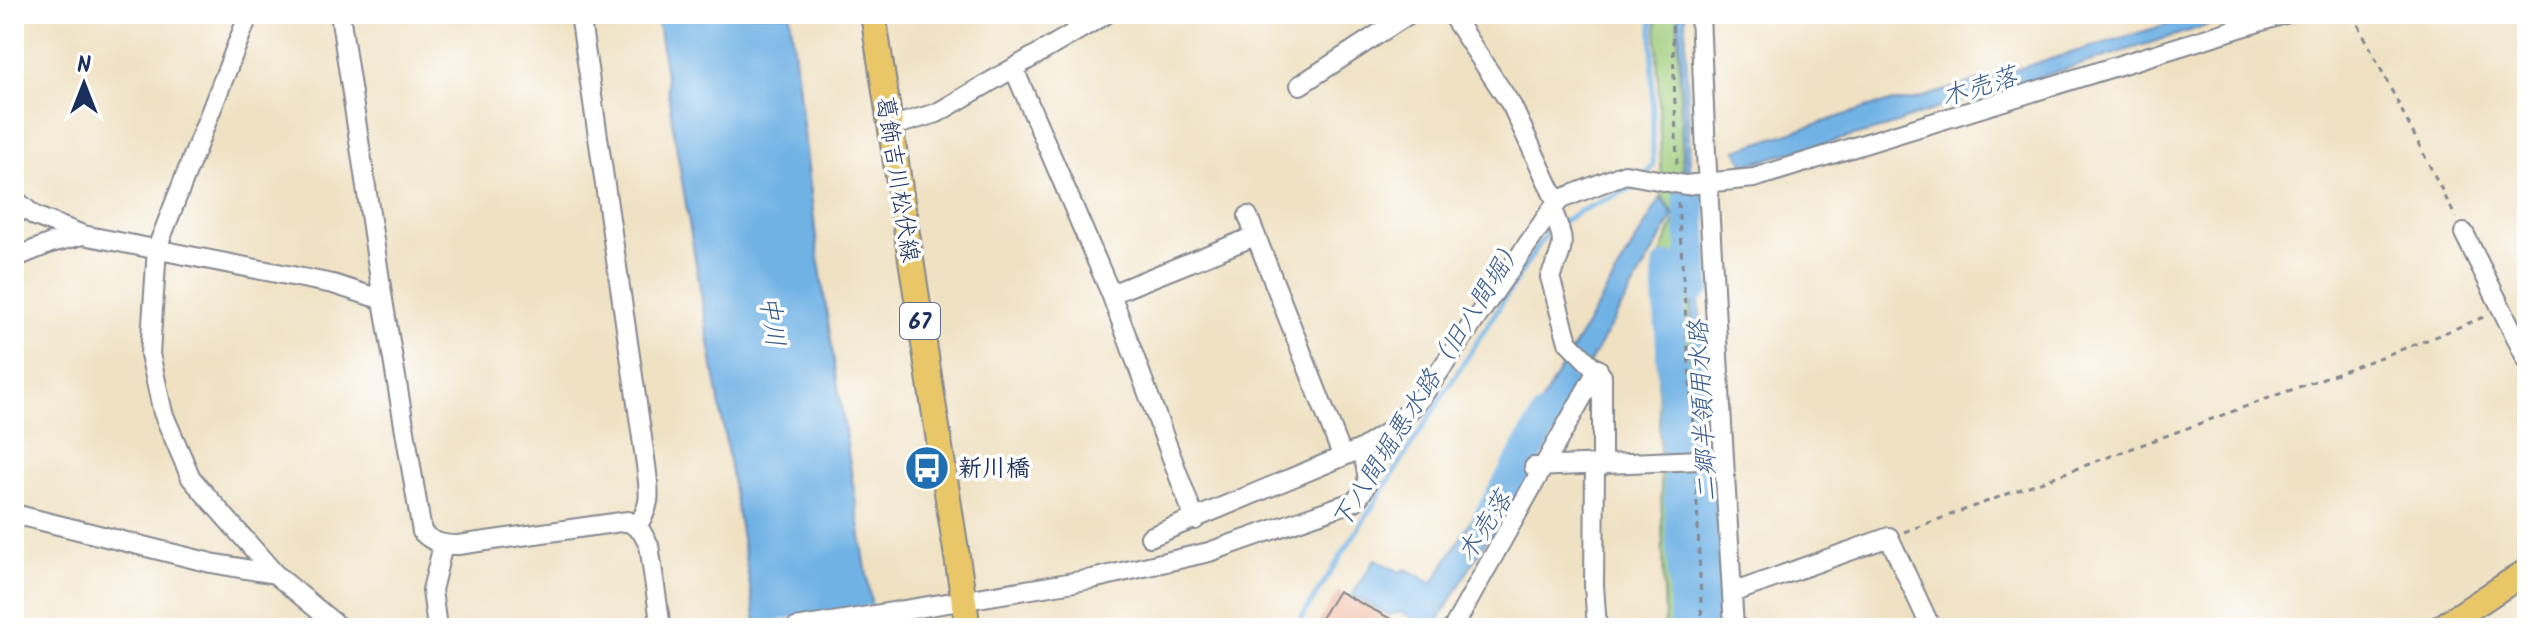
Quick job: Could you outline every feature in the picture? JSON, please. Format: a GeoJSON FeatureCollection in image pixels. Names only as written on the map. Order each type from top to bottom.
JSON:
{"type":"FeatureCollection","features":[{"type":"Feature","properties":{"kind":"main road","name":"葛飾吉川松伏線"},"geometry":{"type":"LineString","coordinates":[[873,14],[968,628]]}},
{"type":"Feature","properties":{"kind":"main road"},"geometry":{"type":"LineString","coordinates":[[2440,628],[2527,571]]}},
{"type":"Feature","properties":{"kind":"street"},"geometry":{"type":"LineString","coordinates":[[340,14],[422,532],[443,545],[628,521],[641,531],[649,545],[661,628]]}},
{"type":"Feature","properties":{"kind":"street"},"geometry":{"type":"LineString","coordinates":[[580,14],[646,465],[647,513],[636,527]]}},
{"type":"Feature","properties":{"kind":"street"},"geometry":{"type":"LineString","coordinates":[[889,127],[937,113],[1106,14]]}},
{"type":"Feature","properties":{"kind":"street"},"geometry":{"type":"LineString","coordinates":[[1300,85],[1409,14]]}},
{"type":"Feature","properties":{"kind":"street"},"geometry":{"type":"LineString","coordinates":[[1451,14],[1512,106],[1554,206],[1564,241],[1550,277],[1568,342],[1602,376],[1594,585],[1597,628]]}},
{"type":"Feature","properties":{"kind":"street"},"geometry":{"type":"LineString","coordinates":[[1700,14],[1686,183],[1724,459],[1734,628]]}},
{"type":"Feature","properties":{"kind":"street"},"geometry":{"type":"LineString","coordinates":[[1150,537],[1361,449],[1392,429],[1421,398],[1561,199],[1625,174],[1686,183],[1754,178],[2285,14]]}},
{"type":"Feature","properties":{"kind":"street"},"geometry":{"type":"LineString","coordinates":[[245,15],[157,248],[150,354],[163,413],[191,478],[275,574],[340,628]]}},
{"type":"Feature","properties":{"kind":"street"},"geometry":{"type":"LineString","coordinates":[[1014,69],[1111,294],[1195,520]]}},
{"type":"Feature","properties":{"kind":"street"},"geometry":{"type":"LineString","coordinates":[[14,199],[35,216],[83,235],[333,284],[383,300]]}},
{"type":"Feature","properties":{"kind":"street"},"geometry":{"type":"LineString","coordinates":[[1248,216],[1342,455]]}},
{"type":"Feature","properties":{"kind":"street"},"geometry":{"type":"LineString","coordinates":[[2464,233],[2527,360]]}},
{"type":"Feature","properties":{"kind":"street"},"geometry":{"type":"LineString","coordinates":[[14,258],[51,243],[83,235]]}},
{"type":"Feature","properties":{"kind":"street"},"geometry":{"type":"LineString","coordinates":[[1111,294],[1255,236]]}},
{"type":"Feature","properties":{"kind":"street"},"geometry":{"type":"LineString","coordinates":[[1453,628],[1536,467],[1598,369]]}},
{"type":"Feature","properties":{"kind":"street"},"geometry":{"type":"LineString","coordinates":[[796,628],[1092,579],[1209,552],[1355,501],[1365,490],[1369,479],[1361,449]]}},
{"type":"Feature","properties":{"kind":"street"},"geometry":{"type":"LineString","coordinates":[[1536,467],[1724,459]]}},
{"type":"Feature","properties":{"kind":"street"},"geometry":{"type":"LineString","coordinates":[[14,514],[29,515],[211,563],[275,574]]}},
{"type":"Feature","properties":{"kind":"street"},"geometry":{"type":"LineString","coordinates":[[1732,593],[1889,537],[1931,628]]}},
{"type":"Feature","properties":{"kind":"street"},"geometry":{"type":"LineString","coordinates":[[437,628],[432,590],[443,545]]}},
{"type":"Feature","properties":{"kind":"path"},"geometry":{"type":"LineString","coordinates":[[1672,14],[1686,183],[1702,628]]}},
{"type":"Feature","properties":{"kind":"path"},"geometry":{"type":"LineString","coordinates":[[2353,14],[2464,233]]}},
{"type":"Feature","properties":{"kind":"path"},"geometry":{"type":"LineString","coordinates":[[1889,537],[2427,340],[2501,309]]}},
{"type":"Feature","properties":{"kind":"green space"},"geometry":{"type":"Polygon","coordinates":[[[1656,14],[1677,14],[1707,628],[1665,628],[1655,268],[1676,218],[1662,195],[1656,14]]]}},
{"type":"Feature","properties":{"kind":"water","name":"中川"},"geometry":{"type":"Polygon","coordinates":[[[657,14],[790,14],[819,262],[875,628],[757,628],[657,14]]]}},
{"type":"Feature","properties":{"kind":"water"},"geometry":{"type":"Polygon","coordinates":[[[1679,14],[1685,14],[1690,175],[1685,175],[1679,14]]]}},
{"type":"Feature","properties":{"kind":"water"},"geometry":{"type":"Polygon","coordinates":[[[2202,14],[2244,14],[1887,127],[1744,165],[1736,150],[1879,104],[1913,100],[2202,14]]]}},
{"type":"Feature","properties":{"kind":"water"},"geometry":{"type":"Polygon","coordinates":[[[1661,198],[1673,217],[1537,454],[1510,455],[1661,198]]]}},
{"type":"Feature","properties":{"kind":"water"},"geometry":{"type":"Polygon","coordinates":[[[1694,243],[1709,418],[1698,418],[1689,244],[1694,243]]]}},
{"type":"Feature","properties":{"kind":"water"},"geometry":{"type":"Polygon","coordinates":[[[1491,487],[1512,488],[1514,494],[1434,628],[1402,612],[1390,615],[1352,595],[1375,559],[1400,572],[1406,569],[1433,583],[1491,487]]]}},
{"type":"Feature","properties":{"kind":"water"},"geometry":{"type":"Polygon","coordinates":[[[1703,502],[1711,506],[1714,580],[1707,581],[1703,502]]]}},
{"type":"Feature","properties":{"kind":"pier"},"geometry":{"type":"Polygon","coordinates":[[[876,605],[879,628],[753,628],[752,624],[876,605]]]}},
{"type":"Feature","properties":{"kind":"building"},"geometry":{"type":"Polygon","coordinates":[[[1338,591],[1408,628],[1315,628],[1338,591]]]}},
{"type":"Feature","properties":{"kind":"waterway","name":"下八間堀悪水路（旧八間堀）"},"geometry":{"type":"LineString","coordinates":[[1646,174],[1653,166],[1652,14]]}},
{"type":"Feature","properties":{"kind":"waterway","name":"下八間堀悪水路（旧八間堀）"},"geometry":{"type":"LineString","coordinates":[[1295,628],[1547,232],[1578,212],[1632,188],[1639,181]]}},
{"type":"Feature","properties":{"kind":"waterway","name":"二郷半領用水路"},"geometry":{"type":"LineString","coordinates":[[1689,193],[1694,286]]}},
{"type":"Feature","properties":{"kind":"waterway"},"geometry":{"type":"LineString","coordinates":[[1668,269],[1677,446]]}},
{"type":"Feature","properties":{"kind":"waterway","name":"二郷半領用水路"},"geometry":{"type":"LineString","coordinates":[[1701,376],[1715,628]]}},
{"type":"Feature","properties":{"kind":"waterway","name":"木売落"},"geometry":{"type":"LineString","coordinates":[[1486,523],[1547,417]]}},
{"type":"Feature","properties":{"kind":"waterway"},"geometry":{"type":"LineString","coordinates":[[1679,478],[1686,628]]}},
{"type":"Feature","properties":{"kind":"place","name":"新川橋"},"geometry":{"type":"Point","coordinates":[927,468]}}]}
